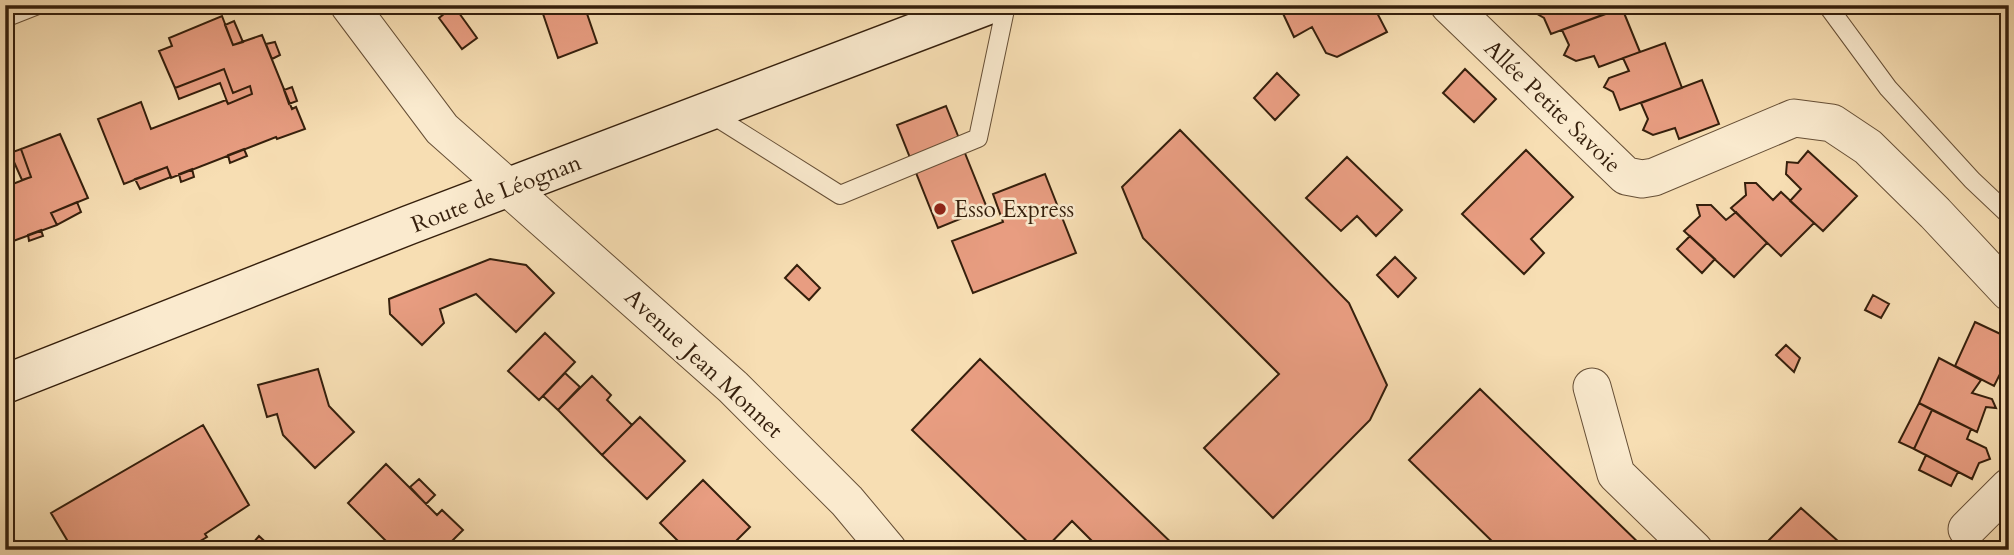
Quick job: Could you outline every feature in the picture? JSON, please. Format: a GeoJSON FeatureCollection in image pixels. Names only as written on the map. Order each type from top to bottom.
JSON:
{"type":"FeatureCollection","features":[{"type":"Feature","properties":{"kind":"main road","name":"Route de Léognan"},"geometry":{"type":"LineString","coordinates":[[5,384],[409,225],[988,5]]}},
{"type":"Feature","properties":{"kind":"street","name":"Avenue Jean Monnet"},"geometry":{"type":"LineString","coordinates":[[349,5],[442,129],[733,387],[847,501],[888,550]]}},
{"type":"Feature","properties":{"kind":"street","name":"Allée Petite Savoie"},"geometry":{"type":"LineString","coordinates":[[1449,5],[1626,176],[1642,180],[1654,177],[1794,118],[1832,123],[1868,147],[2009,292]]}},
{"type":"Feature","properties":{"kind":"street"},"geometry":{"type":"LineString","coordinates":[[1592,387],[1616,474],[1694,550]]}},
{"type":"Feature","properties":{"kind":"street"},"geometry":{"type":"LineString","coordinates":[[1967,528],[2009,487]]}},
{"type":"Feature","properties":{"kind":"lane"},"geometry":{"type":"LineString","coordinates":[[5,18],[37,5]]}},
{"type":"Feature","properties":{"kind":"lane"},"geometry":{"type":"LineString","coordinates":[[708,112],[840,195],[978,138],[1006,5]]}},
{"type":"Feature","properties":{"kind":"lane"},"geometry":{"type":"LineString","coordinates":[[1827,5],[1888,88],[1972,180],[2009,215]]}},
{"type":"Feature","properties":{"kind":"building"},"geometry":{"type":"Polygon","coordinates":[[[540,5],[584,5],[597,43],[558,58],[540,5]]]}},
{"type":"Feature","properties":{"kind":"building"},"geometry":{"type":"Polygon","coordinates":[[[1279,5],[1373,5],[1387,32],[1337,57],[1326,53],[1312,27],[1294,37],[1279,5]]]}},
{"type":"Feature","properties":{"kind":"building"},"geometry":{"type":"Polygon","coordinates":[[[1537,5],[1610,5],[1613,11],[1551,34],[1544,18],[1534,12],[1537,5]]]}},
{"type":"Feature","properties":{"kind":"building"},"geometry":{"type":"Polygon","coordinates":[[[454,6],[477,38],[462,49],[439,18],[454,6]]]}},
{"type":"Feature","properties":{"kind":"building"},"geometry":{"type":"Polygon","coordinates":[[[1622,8],[1640,52],[1599,67],[1594,56],[1576,61],[1564,55],[1569,45],[1562,30],[1622,8]]]}},
{"type":"Feature","properties":{"kind":"building"},"geometry":{"type":"Polygon","coordinates":[[[222,16],[233,45],[262,35],[292,109],[296,107],[305,129],[277,139],[276,137],[171,178],[167,167],[124,184],[98,119],[141,102],[151,129],[226,100],[228,104],[252,94],[250,86],[233,93],[224,69],[175,88],[159,51],[172,46],[169,38],[222,16]]]}},
{"type":"Feature","properties":{"kind":"building"},"geometry":{"type":"Polygon","coordinates":[[[234,21],[243,42],[233,45],[225,25],[234,21]]]}},
{"type":"Feature","properties":{"kind":"building"},"geometry":{"type":"Polygon","coordinates":[[[275,42],[280,55],[272,59],[266,44],[275,42]]]}},
{"type":"Feature","properties":{"kind":"building"},"geometry":{"type":"Polygon","coordinates":[[[1665,43],[1682,88],[1620,110],[1613,92],[1604,87],[1609,78],[1629,71],[1623,58],[1665,43]]]}},
{"type":"Feature","properties":{"kind":"building"},"geometry":{"type":"Polygon","coordinates":[[[224,69],[233,93],[250,86],[252,94],[228,104],[220,83],[179,99],[175,88],[224,69]]]}},
{"type":"Feature","properties":{"kind":"building"},"geometry":{"type":"Polygon","coordinates":[[[1465,69],[1496,99],[1474,122],[1443,93],[1465,69]]]}},
{"type":"Feature","properties":{"kind":"building"},"geometry":{"type":"Polygon","coordinates":[[[1277,73],[1299,95],[1275,120],[1254,98],[1277,73]]]}},
{"type":"Feature","properties":{"kind":"building"},"geometry":{"type":"Polygon","coordinates":[[[1702,80],[1719,124],[1679,139],[1675,128],[1653,135],[1643,130],[1648,119],[1641,103],[1702,80]]]}},
{"type":"Feature","properties":{"kind":"building"},"geometry":{"type":"Polygon","coordinates":[[[292,87],[297,101],[289,104],[284,90],[292,87]]]}},
{"type":"Feature","properties":{"kind":"building"},"geometry":{"type":"Polygon","coordinates":[[[946,106],[987,208],[938,228],[897,125],[946,106]]]}},
{"type":"Feature","properties":{"kind":"building"},"geometry":{"type":"Polygon","coordinates":[[[1180,130],[1349,303],[1387,385],[1370,420],[1273,518],[1204,448],[1279,374],[1143,238],[1122,187],[1180,130]]]}},
{"type":"Feature","properties":{"kind":"building"},"geometry":{"type":"Polygon","coordinates":[[[60,134],[88,198],[51,213],[57,225],[5,244],[5,187],[31,177],[21,149],[60,134]]]}},
{"type":"Feature","properties":{"kind":"building"},"geometry":{"type":"Polygon","coordinates":[[[21,149],[31,177],[22,180],[10,153],[21,149]]]}},
{"type":"Feature","properties":{"kind":"building"},"geometry":{"type":"Polygon","coordinates":[[[244,149],[247,156],[230,163],[228,155],[244,149]]]}},
{"type":"Feature","properties":{"kind":"building"},"geometry":{"type":"Polygon","coordinates":[[[1526,150],[1573,197],[1531,239],[1544,253],[1524,274],[1462,214],[1526,150]]]}},
{"type":"Feature","properties":{"kind":"building"},"geometry":{"type":"Polygon","coordinates":[[[1808,151],[1857,196],[1823,231],[1790,201],[1801,189],[1786,174],[1787,162],[1798,163],[1808,151]]]}},
{"type":"Feature","properties":{"kind":"building"},"geometry":{"type":"Polygon","coordinates":[[[1347,157],[1402,210],[1376,236],[1357,216],[1341,231],[1306,198],[1347,157]]]}},
{"type":"Feature","properties":{"kind":"building"},"geometry":{"type":"Polygon","coordinates":[[[167,167],[171,177],[140,189],[135,179],[167,167]]]}},
{"type":"Feature","properties":{"kind":"building"},"geometry":{"type":"Polygon","coordinates":[[[192,169],[194,177],[181,182],[179,174],[192,169]]]}},
{"type":"Feature","properties":{"kind":"building"},"geometry":{"type":"Polygon","coordinates":[[[1045,174],[1076,253],[973,293],[952,241],[1003,222],[993,194],[1045,174]]]}},
{"type":"Feature","properties":{"kind":"building"},"geometry":{"type":"Polygon","coordinates":[[[1745,183],[1756,183],[1773,200],[1781,192],[1814,223],[1781,256],[1731,208],[1746,195],[1745,183]]]}},
{"type":"Feature","properties":{"kind":"building"},"geometry":{"type":"Polygon","coordinates":[[[77,202],[81,212],[57,225],[51,213],[77,202]]]}},
{"type":"Feature","properties":{"kind":"building"},"geometry":{"type":"Polygon","coordinates":[[[1697,205],[1711,205],[1726,220],[1736,212],[1767,243],[1734,277],[1684,231],[1700,216],[1697,205]]]}},
{"type":"Feature","properties":{"kind":"building"},"geometry":{"type":"Polygon","coordinates":[[[41,230],[43,236],[29,241],[28,235],[41,230]]]}},
{"type":"Feature","properties":{"kind":"building"},"geometry":{"type":"Polygon","coordinates":[[[1690,236],[1715,259],[1702,273],[1677,249],[1690,236]]]}},
{"type":"Feature","properties":{"kind":"building"},"geometry":{"type":"Polygon","coordinates":[[[1395,257],[1416,278],[1398,297],[1377,275],[1395,257]]]}},
{"type":"Feature","properties":{"kind":"building"},"geometry":{"type":"Polygon","coordinates":[[[490,259],[526,265],[554,293],[516,332],[476,294],[440,309],[444,323],[422,345],[390,314],[389,299],[490,259]]]}},
{"type":"Feature","properties":{"kind":"building"},"geometry":{"type":"Polygon","coordinates":[[[797,265],[820,288],[809,300],[785,278],[797,265]]]}},
{"type":"Feature","properties":{"kind":"building"},"geometry":{"type":"Polygon","coordinates":[[[1873,295],[1889,304],[1881,318],[1865,310],[1873,295]]]}},
{"type":"Feature","properties":{"kind":"building"},"geometry":{"type":"Polygon","coordinates":[[[1975,322],[2009,338],[2009,376],[2001,372],[1994,386],[1955,366],[1975,322]]]}},
{"type":"Feature","properties":{"kind":"building"},"geometry":{"type":"Polygon","coordinates":[[[545,333],[575,362],[539,400],[508,371],[545,333]]]}},
{"type":"Feature","properties":{"kind":"building"},"geometry":{"type":"Polygon","coordinates":[[[1786,345],[1800,358],[1794,372],[1776,355],[1786,345]]]}},
{"type":"Feature","properties":{"kind":"building"},"geometry":{"type":"Polygon","coordinates":[[[1939,358],[1981,380],[1972,393],[1992,399],[1996,408],[1986,407],[1977,432],[1919,403],[1939,358]]]}},
{"type":"Feature","properties":{"kind":"building"},"geometry":{"type":"Polygon","coordinates":[[[980,359],[1179,550],[1101,550],[1072,521],[1044,550],[1036,550],[912,430],[980,359]]]}},
{"type":"Feature","properties":{"kind":"building"},"geometry":{"type":"Polygon","coordinates":[[[318,369],[329,406],[354,432],[315,468],[283,435],[277,414],[267,417],[258,385],[318,369]]]}},
{"type":"Feature","properties":{"kind":"building"},"geometry":{"type":"Polygon","coordinates":[[[565,373],[580,387],[558,410],[543,396],[565,373]]]}},
{"type":"Feature","properties":{"kind":"building"},"geometry":{"type":"Polygon","coordinates":[[[592,376],[611,395],[607,400],[632,425],[602,455],[558,410],[592,376]]]}},
{"type":"Feature","properties":{"kind":"building"},"geometry":{"type":"Polygon","coordinates":[[[1480,389],[1646,550],[1501,550],[1409,460],[1480,389]]]}},
{"type":"Feature","properties":{"kind":"building"},"geometry":{"type":"Polygon","coordinates":[[[1919,403],[1932,410],[1914,449],[1899,442],[1919,403]]]}},
{"type":"Feature","properties":{"kind":"building"},"geometry":{"type":"Polygon","coordinates":[[[1932,410],[1971,429],[1967,439],[1986,448],[1990,459],[1979,463],[1972,479],[1914,449],[1932,410]]]}},
{"type":"Feature","properties":{"kind":"building"},"geometry":{"type":"Polygon","coordinates":[[[640,417],[685,461],[647,499],[602,455],[640,417]]]}},
{"type":"Feature","properties":{"kind":"building"},"geometry":{"type":"Polygon","coordinates":[[[203,425],[249,505],[185,550],[143,550],[141,545],[137,550],[73,550],[51,513],[203,425]]]}},
{"type":"Feature","properties":{"kind":"building"},"geometry":{"type":"Polygon","coordinates":[[[1926,455],[1958,472],[1951,486],[1919,470],[1926,455]]]}},
{"type":"Feature","properties":{"kind":"building"},"geometry":{"type":"Polygon","coordinates":[[[386,464],[437,515],[442,510],[463,530],[443,550],[395,550],[348,503],[386,464]]]}},
{"type":"Feature","properties":{"kind":"building"},"geometry":{"type":"Polygon","coordinates":[[[419,479],[435,495],[426,504],[410,487],[419,479]]]}},
{"type":"Feature","properties":{"kind":"building"},"geometry":{"type":"Polygon","coordinates":[[[703,480],[750,527],[727,550],[716,550],[708,542],[701,550],[687,550],[660,523],[703,480]]]}},
{"type":"Feature","properties":{"kind":"building"},"geometry":{"type":"Polygon","coordinates":[[[1801,508],[1848,550],[1775,550],[1767,542],[1801,508]]]}},
{"type":"Feature","properties":{"kind":"building"},"geometry":{"type":"Polygon","coordinates":[[[259,536],[274,550],[247,550],[259,536]]]}},
{"type":"Feature","properties":{"kind":"building"},"geometry":{"type":"Polygon","coordinates":[[[14,540],[23,550],[5,550],[5,547],[14,540]]]}},
{"type":"Feature","properties":{"kind":"place","name":"Esso Express"},"geometry":{"type":"Point","coordinates":[940,209]}}]}
